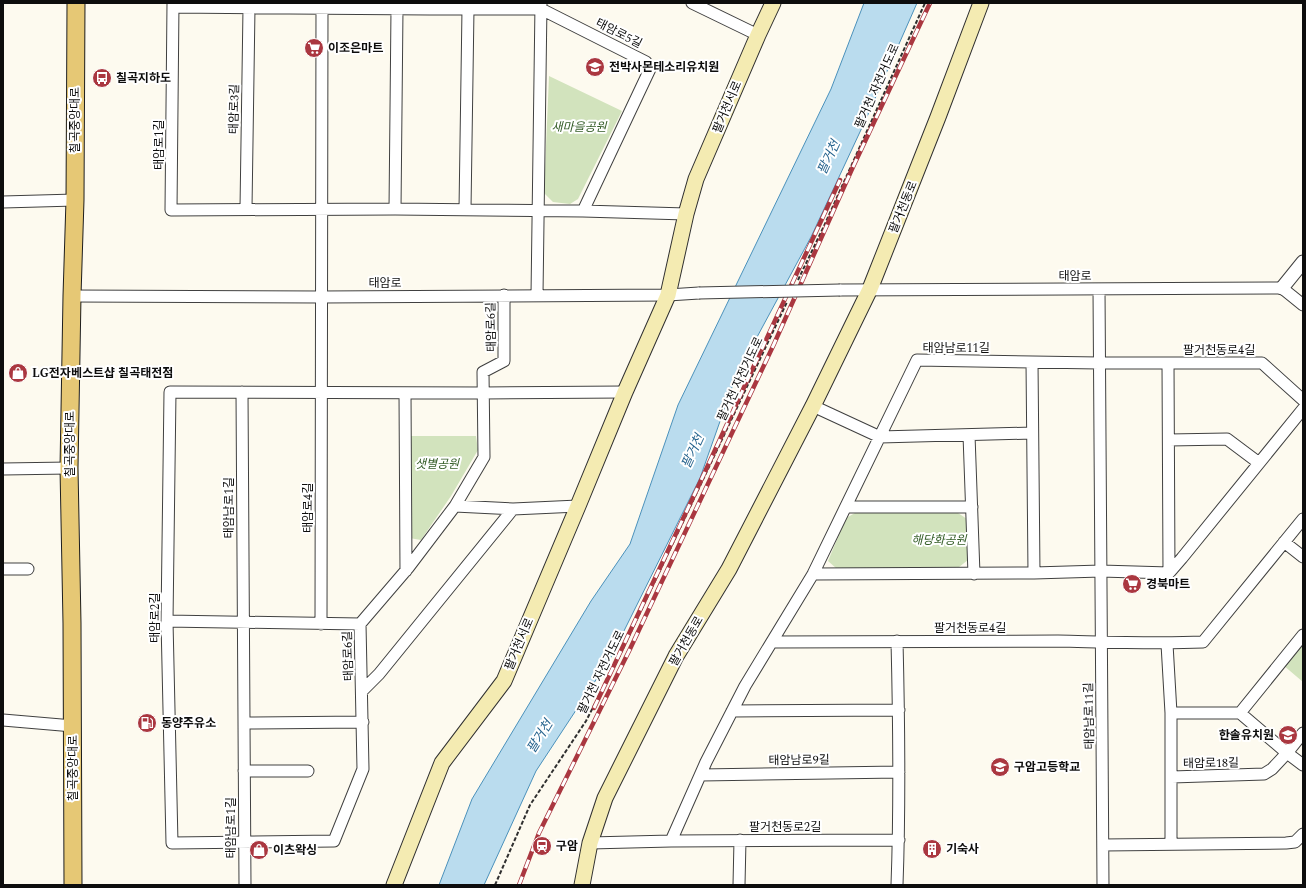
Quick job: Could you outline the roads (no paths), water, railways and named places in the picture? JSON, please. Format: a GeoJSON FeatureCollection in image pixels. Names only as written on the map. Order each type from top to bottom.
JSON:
{"type":"FeatureCollection","features":[{"type":"Feature","properties":{"kind":"main road","name":"칠곡중앙대로"},"geometry":{"type":"LineString","coordinates":[[73,885],[73,726],[69,468],[75,200],[76,3]]}},
{"type":"Feature","properties":{"kind":"main road","name":"팔거천서로"},"geometry":{"type":"LineString","coordinates":[[394,885],[442,763],[504,681],[578,506],[624,392],[668,295],[686,214],[696,179],[773,3]]}},
{"type":"Feature","properties":{"kind":"main road","name":"팔거천동로"},"geometry":{"type":"LineString","coordinates":[[582,885],[590,843],[605,798],[676,656],[728,569],[813,406],[870,289],[938,117],[980,3]]}},
{"type":"Feature","properties":{"kind":"street"},"geometry":{"type":"LineString","coordinates":[[692,3],[758,35]]}},
{"type":"Feature","properties":{"kind":"street","name":"태암로1길"},"geometry":{"type":"LineString","coordinates":[[246,208],[171,210],[173,5],[249,8]]}},
{"type":"Feature","properties":{"kind":"street"},"geometry":{"type":"LineString","coordinates":[[321,297],[322,6]]}},
{"type":"Feature","properties":{"kind":"street"},"geometry":{"type":"LineString","coordinates":[[249,8],[322,6],[397,9],[395,208]]}},
{"type":"Feature","properties":{"kind":"street"},"geometry":{"type":"LineString","coordinates":[[537,295],[541,6]]}},
{"type":"Feature","properties":{"kind":"street","name":"태암로5길"},"geometry":{"type":"LineString","coordinates":[[397,9],[468,9],[541,6],[646,62],[650,70],[583,211]]}},
{"type":"Feature","properties":{"kind":"street","name":"태암로3길"},"geometry":{"type":"LineString","coordinates":[[246,208],[249,8]]}},
{"type":"Feature","properties":{"kind":"street"},"geometry":{"type":"LineString","coordinates":[[465,209],[468,9]]}},
{"type":"Feature","properties":{"kind":"street"},"geometry":{"type":"LineString","coordinates":[[3,202],[75,200]]}},
{"type":"Feature","properties":{"kind":"street"},"geometry":{"type":"LineString","coordinates":[[246,208],[395,208],[686,214]]}},
{"type":"Feature","properties":{"kind":"street"},"geometry":{"type":"LineString","coordinates":[[1303,262],[1282,288],[1303,305]]}},
{"type":"Feature","properties":{"kind":"street","name":"태암로"},"geometry":{"type":"LineString","coordinates":[[72,296],[321,297],[668,295],[870,289],[1282,288]]}},
{"type":"Feature","properties":{"kind":"street","name":"태암남로11길"},"geometry":{"type":"LineString","coordinates":[[1099,289],[1103,885]]}},
{"type":"Feature","properties":{"kind":"street","name":"태암로6길"},"geometry":{"type":"LineString","coordinates":[[244,841],[334,841],[363,770],[360,624],[406,570],[455,506],[484,457],[483,372],[504,361],[504,295]]}},
{"type":"Feature","properties":{"kind":"street","name":"태암로4길"},"geometry":{"type":"LineString","coordinates":[[321,297],[321,624]]}},
{"type":"Feature","properties":{"kind":"street","name":"태암남로11길"},"geometry":{"type":"LineString","coordinates":[[880,437],[917,360],[1168,363]]}},
{"type":"Feature","properties":{"kind":"street"},"geometry":{"type":"LineString","coordinates":[[1032,362],[1034,573]]}},
{"type":"Feature","properties":{"kind":"street"},"geometry":{"type":"LineString","coordinates":[[1168,363],[1169,572]]}},
{"type":"Feature","properties":{"kind":"street","name":"팔거천동로4길"},"geometry":{"type":"LineString","coordinates":[[1168,363],[1262,363],[1303,400]]}},
{"type":"Feature","properties":{"kind":"street","name":"태암로2길"},"geometry":{"type":"LineString","coordinates":[[242,392],[170,392],[167,621],[172,843],[244,841]]}},
{"type":"Feature","properties":{"kind":"street"},"geometry":{"type":"LineString","coordinates":[[242,392],[624,392]]}},
{"type":"Feature","properties":{"kind":"street","name":"태암남로1길"},"geometry":{"type":"LineString","coordinates":[[242,392],[245,885]]}},
{"type":"Feature","properties":{"kind":"street"},"geometry":{"type":"LineString","coordinates":[[405,393],[406,570]]}},
{"type":"Feature","properties":{"kind":"street"},"geometry":{"type":"LineString","coordinates":[[813,406],[880,437],[1032,433]]}},
{"type":"Feature","properties":{"kind":"street"},"geometry":{"type":"LineString","coordinates":[[1169,572],[1303,409]]}},
{"type":"Feature","properties":{"kind":"street"},"geometry":{"type":"LineString","coordinates":[[969,435],[974,574]]}},
{"type":"Feature","properties":{"kind":"street"},"geometry":{"type":"LineString","coordinates":[[671,841],[714,746],[745,686],[813,574],[880,437]]}},
{"type":"Feature","properties":{"kind":"street"},"geometry":{"type":"LineString","coordinates":[[1169,440],[1227,439],[1259,463]]}},
{"type":"Feature","properties":{"kind":"street"},"geometry":{"type":"LineString","coordinates":[[3,469],[69,468]]}},
{"type":"Feature","properties":{"kind":"street"},"geometry":{"type":"LineString","coordinates":[[455,506],[513,509],[578,506]]}},
{"type":"Feature","properties":{"kind":"street"},"geometry":{"type":"LineString","coordinates":[[846,507],[972,507]]}},
{"type":"Feature","properties":{"kind":"street"},"geometry":{"type":"LineString","coordinates":[[362,691],[379,674],[513,509]]}},
{"type":"Feature","properties":{"kind":"street","name":"팔거천동로4길"},"geometry":{"type":"LineString","coordinates":[[773,642],[1101,642],[1167,644],[1203,642],[1303,519]]}},
{"type":"Feature","properties":{"kind":"street"},"geometry":{"type":"LineString","coordinates":[[1284,542],[1303,557]]}},
{"type":"Feature","properties":{"kind":"street"},"geometry":{"type":"LineString","coordinates":[[3,569],[28,569]]}},
{"type":"Feature","properties":{"kind":"street"},"geometry":{"type":"LineString","coordinates":[[813,574],[974,574],[1101,571],[1169,572]]}},
{"type":"Feature","properties":{"kind":"street"},"geometry":{"type":"LineString","coordinates":[[167,621],[360,624]]}},
{"type":"Feature","properties":{"kind":"street"},"geometry":{"type":"LineString","coordinates":[[1240,713],[1303,635]]}},
{"type":"Feature","properties":{"kind":"street"},"geometry":{"type":"LineString","coordinates":[[897,641],[899,710],[899,840],[897,885]]}},
{"type":"Feature","properties":{"kind":"street"},"geometry":{"type":"LineString","coordinates":[[1167,644],[1171,713],[1172,776]]}},
{"type":"Feature","properties":{"kind":"street"},"geometry":{"type":"LineString","coordinates":[[732,712],[899,710]]}},
{"type":"Feature","properties":{"kind":"street"},"geometry":{"type":"LineString","coordinates":[[1171,713],[1240,713],[1303,765]]}},
{"type":"Feature","properties":{"kind":"street"},"geometry":{"type":"LineString","coordinates":[[3,720],[73,726]]}},
{"type":"Feature","properties":{"kind":"street"},"geometry":{"type":"LineString","coordinates":[[244,723],[363,722]]}},
{"type":"Feature","properties":{"kind":"street","name":"태암로18길"},"geometry":{"type":"LineString","coordinates":[[1171,844],[1172,776],[1264,774],[1272,769],[1303,733]]}},
{"type":"Feature","properties":{"kind":"street"},"geometry":{"type":"LineString","coordinates":[[244,772],[308,771]]}},
{"type":"Feature","properties":{"kind":"street","name":"태암남로9길"},"geometry":{"type":"LineString","coordinates":[[701,775],[898,772]]}},
{"type":"Feature","properties":{"kind":"street"},"geometry":{"type":"LineString","coordinates":[[1103,846],[1286,843],[1295,842],[1303,834]]}},
{"type":"Feature","properties":{"kind":"street"},"geometry":{"type":"LineString","coordinates":[[739,885],[740,840]]}},
{"type":"Feature","properties":{"kind":"street","name":"팔거천동로2길"},"geometry":{"type":"LineString","coordinates":[[590,843],[740,840],[899,840]]}},
{"type":"Feature","properties":{"kind":"water","name":"팔거천"},"geometry":{"type":"Polygon","coordinates":[[[864,3],[917,3],[866,119],[811,237],[736,376],[700,478],[611,657],[536,771],[484,885],[439,885],[472,799],[591,601],[630,544],[678,405],[831,89],[864,3]]]}},
{"type":"Feature","properties":{"kind":"railway"},"geometry":{"type":"LineString","coordinates":[[519,885],[539,833],[630,649],[774,344],[852,169],[930,3]]}},
{"type":"Feature","properties":{"kind":"railway"},"geometry":{"type":"LineString","coordinates":[[594,708],[840,180]]}},
{"type":"Feature","properties":{"kind":"place","name":"이조은마트"},"geometry":{"type":"Point","coordinates":[314,48]}},
{"type":"Feature","properties":{"kind":"place","name":"전박사몬테소리유치원"},"geometry":{"type":"Point","coordinates":[595,67]}},
{"type":"Feature","properties":{"kind":"place","name":"칠곡지하도"},"geometry":{"type":"Point","coordinates":[102,78]}},
{"type":"Feature","properties":{"kind":"place","name":"LG전자베스트샵 칠곡태전점"},"geometry":{"type":"Point","coordinates":[18,373]}},
{"type":"Feature","properties":{"kind":"place","name":"경북마트"},"geometry":{"type":"Point","coordinates":[1132,584]}},
{"type":"Feature","properties":{"kind":"place","name":"동양주유소"},"geometry":{"type":"Point","coordinates":[147,723]}},
{"type":"Feature","properties":{"kind":"place","name":"한솔유치원"},"geometry":{"type":"Point","coordinates":[1288,735]}},
{"type":"Feature","properties":{"kind":"place","name":"구암고등학교"},"geometry":{"type":"Point","coordinates":[1000,767]}},
{"type":"Feature","properties":{"kind":"place","name":"구암"},"geometry":{"type":"Point","coordinates":[542,846]}},
{"type":"Feature","properties":{"kind":"place","name":"기숙사"},"geometry":{"type":"Point","coordinates":[932,849]}},
{"type":"Feature","properties":{"kind":"place","name":"이츠왁싱"},"geometry":{"type":"Point","coordinates":[259,850]}},
{"type":"Feature","properties":{"kind":"park label","name":"새마을공원"},"geometry":{"type":"Point","coordinates":[579,127]}},
{"type":"Feature","properties":{"kind":"park label","name":"샛별공원"},"geometry":{"type":"Point","coordinates":[437,464]}},
{"type":"Feature","properties":{"kind":"park label","name":"해당화공원"},"geometry":{"type":"Point","coordinates":[939,540]}}]}
